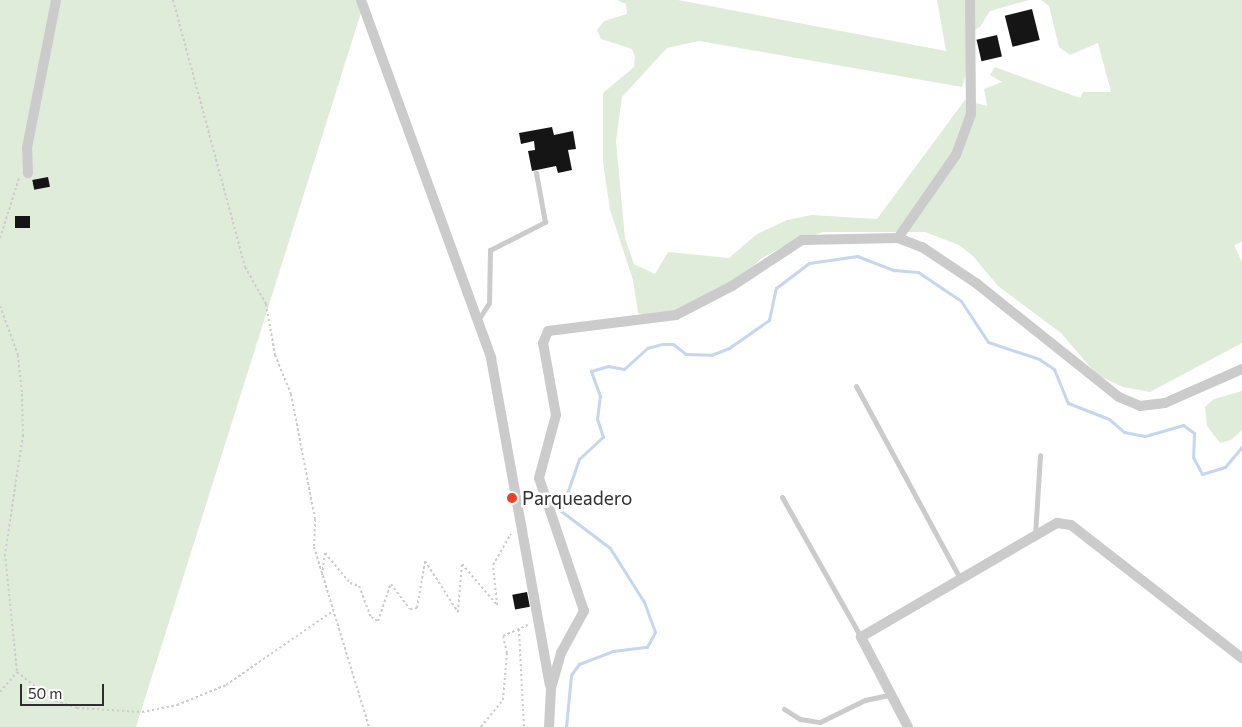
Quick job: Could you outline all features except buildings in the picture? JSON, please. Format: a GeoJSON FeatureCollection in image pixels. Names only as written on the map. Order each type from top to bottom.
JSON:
{"type":"FeatureCollection","features":[{"type":"Feature","properties":{"kind":"street"},"geometry":{"type":"LineString","coordinates":[[24,173],[56,0]]}},
{"type":"Feature","properties":{"kind":"street"},"geometry":{"type":"LineString","coordinates":[[360,0],[491,358],[519,522],[551,688]]}},
{"type":"Feature","properties":{"kind":"street"},"geometry":{"type":"LineString","coordinates":[[898,238],[956,154],[971,114],[970,0]]}},
{"type":"Feature","properties":{"kind":"street"},"geometry":{"type":"LineString","coordinates":[[549,727],[551,688],[561,653],[584,611],[539,478],[556,415],[543,337],[556,328],[618,325],[676,314],[732,286],[802,240],[898,238],[922,247],[976,283],[1119,397],[1140,406],[1165,403],[1242,369]]}},
{"type":"Feature","properties":{"kind":"street"},"geometry":{"type":"LineString","coordinates":[[908,727],[888,696],[861,637],[1057,523],[1071,525],[1242,658]]}},
{"type":"Feature","properties":{"kind":"lane"},"geometry":{"type":"LineString","coordinates":[[478,320],[488,303],[490,250],[545,222],[536,173]]}},
{"type":"Feature","properties":{"kind":"lane"},"geometry":{"type":"LineString","coordinates":[[856,386],[960,578]]}},
{"type":"Feature","properties":{"kind":"lane"},"geometry":{"type":"LineString","coordinates":[[1035,535],[1040,455]]}},
{"type":"Feature","properties":{"kind":"lane"},"geometry":{"type":"LineString","coordinates":[[782,497],[861,637]]}},
{"type":"Feature","properties":{"kind":"lane"},"geometry":{"type":"LineString","coordinates":[[784,709],[800,719],[820,722],[865,700],[888,696]]}},
{"type":"Feature","properties":{"kind":"path"},"geometry":{"type":"LineString","coordinates":[[173,0],[245,267],[266,304],[275,355],[291,394],[322,580],[369,727]]}},
{"type":"Feature","properties":{"kind":"path"},"geometry":{"type":"LineString","coordinates":[[0,238],[24,173]]}},
{"type":"Feature","properties":{"kind":"path"},"geometry":{"type":"LineString","coordinates":[[0,306],[18,355],[22,394],[23,435],[5,554],[17,672],[51,699],[77,708],[142,712],[194,699],[226,685],[333,611]]}},
{"type":"Feature","properties":{"kind":"path"},"geometry":{"type":"LineString","coordinates":[[322,580],[325,553],[350,583],[359,586],[371,616],[378,621],[391,584],[410,609],[417,608],[425,561],[458,612],[462,564],[497,605],[493,565],[519,522]]}},
{"type":"Feature","properties":{"kind":"path"},"geometry":{"type":"LineString","coordinates":[[481,727],[503,700],[507,653],[503,636],[538,622]]}},
{"type":"Feature","properties":{"kind":"path"},"geometry":{"type":"LineString","coordinates":[[519,629],[524,727]]}},
{"type":"Feature","properties":{"kind":"path"},"geometry":{"type":"LineString","coordinates":[[0,692],[17,672]]}},
{"type":"Feature","properties":{"kind":"green space"},"geometry":{"type":"Polygon","coordinates":[[[0,0],[365,0],[136,727],[0,727],[0,0]]]}},
{"type":"Feature","properties":{"kind":"green space"},"geometry":{"type":"Polygon","coordinates":[[[617,0],[678,0],[946,51],[937,0],[1029,0],[990,11],[980,27],[968,33],[970,61],[962,87],[699,41],[667,48],[622,97],[616,141],[625,238],[634,264],[655,274],[668,252],[729,258],[757,234],[787,220],[812,215],[877,219],[965,100],[987,106],[984,89],[1002,82],[990,75],[995,67],[1080,98],[1083,92],[1111,92],[1098,43],[1070,55],[1059,47],[1049,6],[1041,0],[1242,0],[1242,242],[1234,245],[1242,262],[1242,343],[1150,392],[1123,387],[1097,375],[1061,333],[998,286],[973,256],[959,245],[925,232],[823,232],[788,244],[762,258],[732,285],[672,313],[651,317],[638,313],[633,280],[610,210],[603,162],[603,93],[634,67],[635,57],[632,49],[601,39],[597,30],[604,21],[627,14],[626,4],[617,0]]]}},
{"type":"Feature","properties":{"kind":"green space"},"geometry":{"type":"Polygon","coordinates":[[[1242,391],[1242,430],[1231,440],[1220,443],[1207,426],[1205,407],[1214,399],[1242,391]]]}},
{"type":"Feature","properties":{"kind":"waterway"},"geometry":{"type":"LineString","coordinates":[[566,727],[571,675],[579,664],[613,651],[647,647],[655,632],[644,602],[610,548],[561,511],[579,459],[603,437],[597,419],[600,396],[591,371],[608,366],[624,369],[647,348],[662,344],[673,344],[686,354],[711,355],[729,348],[769,320],[776,288],[809,263],[857,256],[894,270],[918,272],[961,301],[988,342],[1039,359],[1054,369],[1068,403],[1109,419],[1124,432],[1145,436],[1183,425],[1194,433],[1193,457],[1202,474],[1225,467],[1242,447]]}},
{"type":"Feature","properties":{"kind":"place","name":"Parqueadero"},"geometry":{"type":"Point","coordinates":[512,498]}}]}
